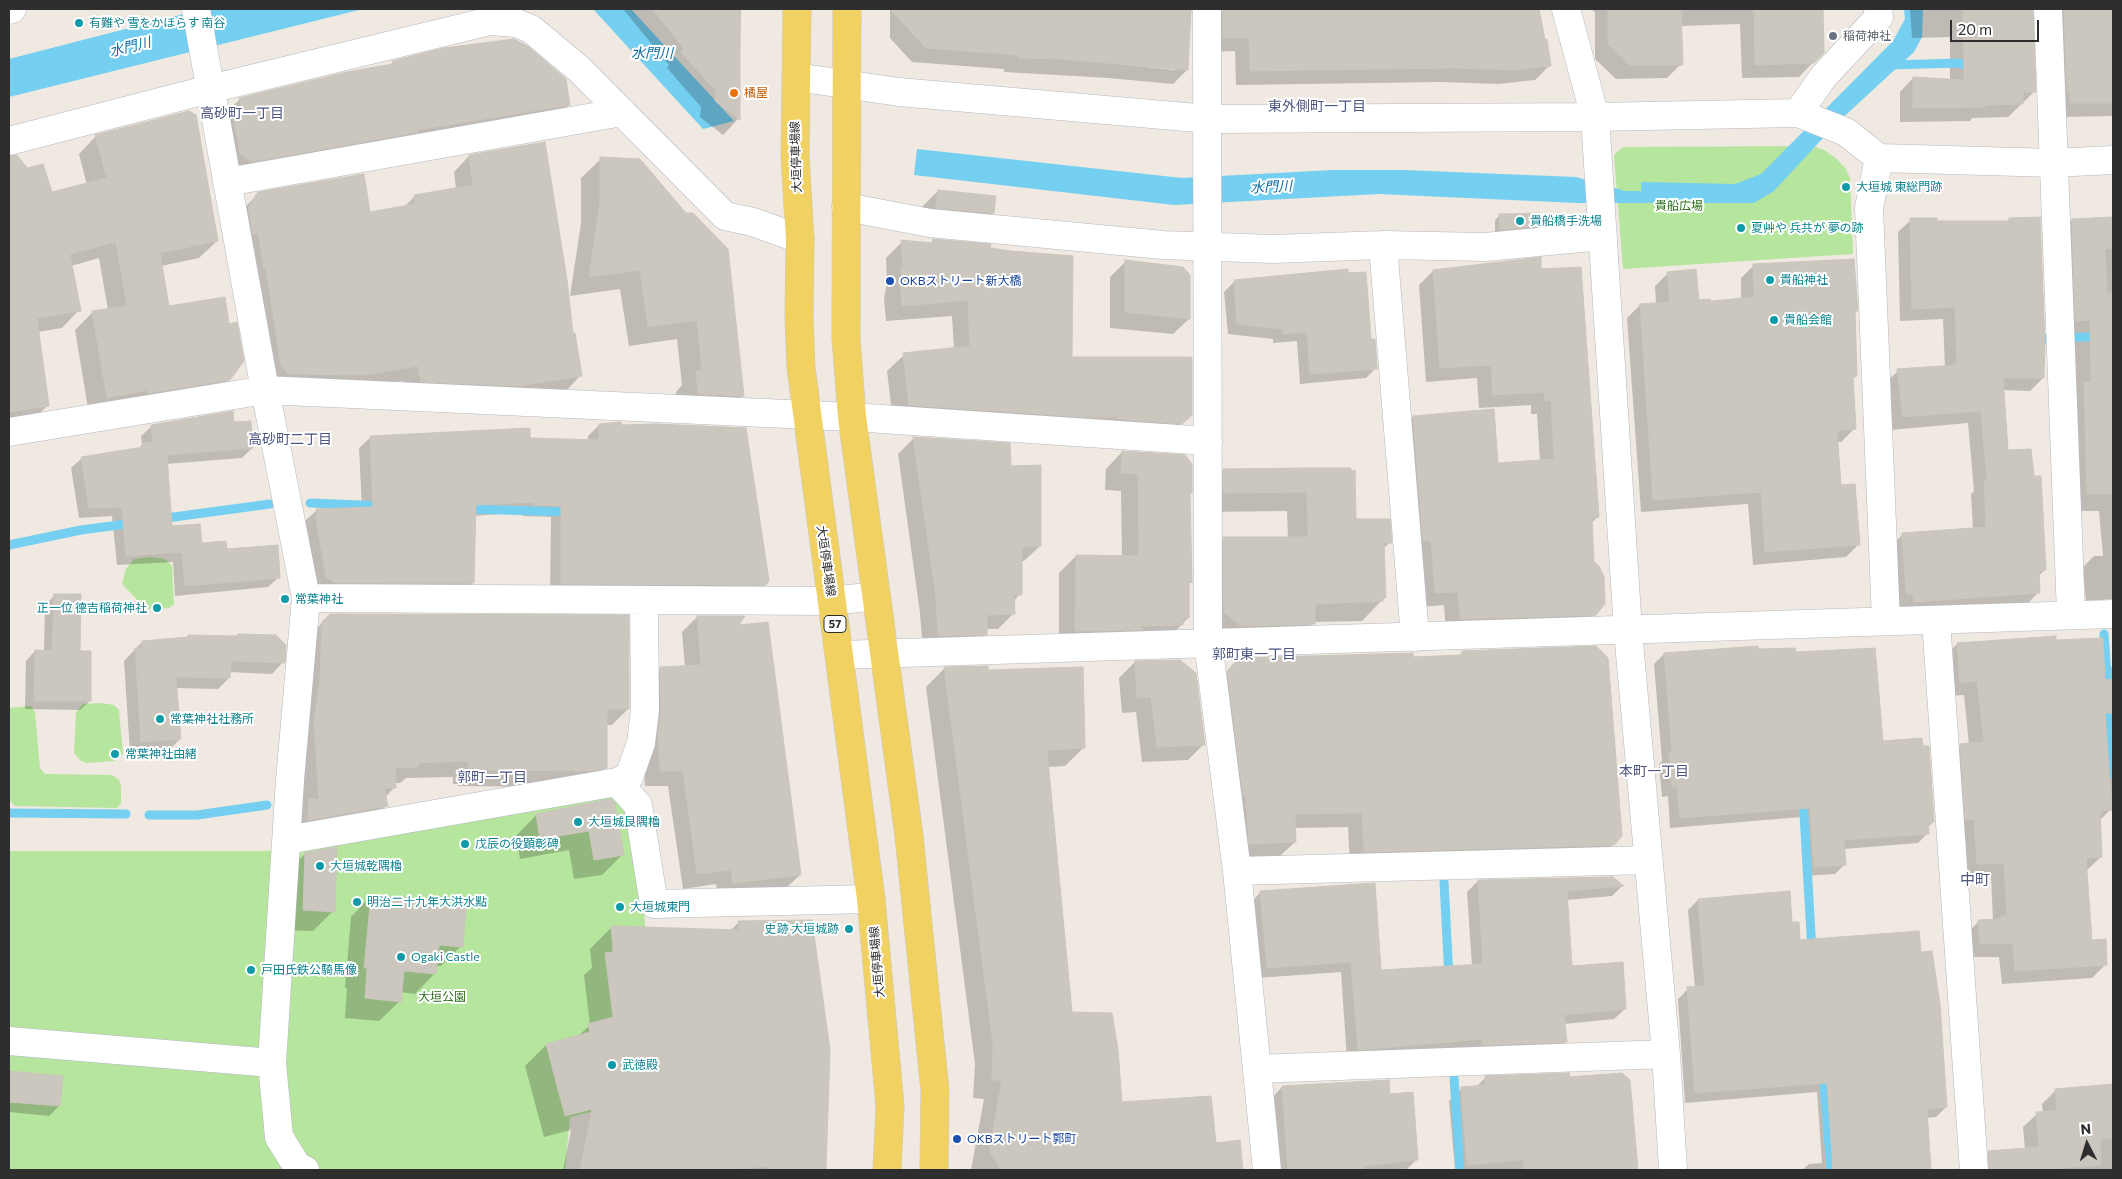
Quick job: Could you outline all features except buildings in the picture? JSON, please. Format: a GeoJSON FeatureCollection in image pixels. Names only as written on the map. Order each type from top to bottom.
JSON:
{"type":"FeatureCollection","features":[{"type":"Feature","properties":{"kind":"main road","name":"大垣停車場線"},"geometry":{"type":"LineString","coordinates":[[796,9],[795,157],[800,239],[799,316],[806,414],[840,655],[871,899],[890,1106],[887,1170]]}},
{"type":"Feature","properties":{"kind":"main road"},"geometry":{"type":"LineString","coordinates":[[847,9],[846,338],[852,417],[908,836],[935,1091],[934,1170]]}},
{"type":"Feature","properties":{"kind":"street"},"geometry":{"type":"LineString","coordinates":[[196,9],[265,390],[306,598],[290,780],[272,1063],[279,1138],[298,1166],[305,1170]]}},
{"type":"Feature","properties":{"kind":"street"},"geometry":{"type":"LineString","coordinates":[[1207,9],[1209,119],[1208,642],[1237,871],[1267,1170]]}},
{"type":"Feature","properties":{"kind":"street"},"geometry":{"type":"LineString","coordinates":[[1566,9],[1595,117],[1628,631],[1666,1054],[1673,1170]]}},
{"type":"Feature","properties":{"kind":"street"},"geometry":{"type":"LineString","coordinates":[[1798,113],[1824,77],[1879,17],[1878,9]]}},
{"type":"Feature","properties":{"kind":"street"},"geometry":{"type":"LineString","coordinates":[[2048,9],[2071,614]]}},
{"type":"Feature","properties":{"kind":"street"},"geometry":{"type":"LineString","coordinates":[[9,141],[210,89],[490,22],[516,23],[531,29],[579,69],[725,216],[753,222],[800,239]]}},
{"type":"Feature","properties":{"kind":"street"},"geometry":{"type":"LineString","coordinates":[[796,77],[899,92],[1209,119],[1595,117],[1798,113],[1846,132],[1879,158],[2054,163],[2113,160]]}},
{"type":"Feature","properties":{"kind":"street"},"geometry":{"type":"LineString","coordinates":[[227,182],[622,112]]}},
{"type":"Feature","properties":{"kind":"street"},"geometry":{"type":"LineString","coordinates":[[1879,158],[1869,208],[1886,621]]}},
{"type":"Feature","properties":{"kind":"street"},"geometry":{"type":"LineString","coordinates":[[846,207],[930,223],[1163,245],[1209,245],[1273,249],[1382,245],[1485,247],[1603,236]]}},
{"type":"Feature","properties":{"kind":"street"},"geometry":{"type":"LineString","coordinates":[[1382,245],[1415,637]]}},
{"type":"Feature","properties":{"kind":"street"},"geometry":{"type":"LineString","coordinates":[[9,432],[265,390],[806,414],[1208,440]]}},
{"type":"Feature","properties":{"kind":"street"},"geometry":{"type":"LineString","coordinates":[[306,598],[832,601],[876,596]]}},
{"type":"Feature","properties":{"kind":"street"},"geometry":{"type":"LineString","coordinates":[[287,840],[617,782],[629,777],[641,742],[645,710],[644,600]]}},
{"type":"Feature","properties":{"kind":"street"},"geometry":{"type":"LineString","coordinates":[[840,655],[884,652],[1628,631],[2113,614]]}},
{"type":"Feature","properties":{"kind":"street"},"geometry":{"type":"LineString","coordinates":[[1936,620],[1974,1170]]}},
{"type":"Feature","properties":{"kind":"street"},"geometry":{"type":"LineString","coordinates":[[617,782],[638,805],[654,904],[871,899]]}},
{"type":"Feature","properties":{"kind":"street"},"geometry":{"type":"LineString","coordinates":[[1237,871],[1648,860]]}},
{"type":"Feature","properties":{"kind":"street"},"geometry":{"type":"LineString","coordinates":[[9,1041],[272,1063]]}},
{"type":"Feature","properties":{"kind":"street"},"geometry":{"type":"LineString","coordinates":[[1257,1069],[1666,1054]]}},
{"type":"Feature","properties":{"kind":"green space","name":"貴船広場"},"geometry":{"type":"Polygon","coordinates":[[[1812,146],[1824,150],[1837,159],[1846,169],[1850,178],[1853,254],[1623,269],[1614,155],[1623,147],[1812,146]]]}},
{"type":"Feature","properties":{"kind":"green space"},"geometry":{"type":"Polygon","coordinates":[[[150,557],[165,559],[172,566],[174,604],[169,608],[146,609],[122,584],[126,569],[134,559],[150,557]]]}},
{"type":"Feature","properties":{"kind":"green space"},"geometry":{"type":"Polygon","coordinates":[[[101,703],[114,705],[119,710],[123,754],[114,761],[86,763],[80,760],[74,753],[76,712],[83,704],[101,703]]]}},
{"type":"Feature","properties":{"kind":"green space"},"geometry":{"type":"Polygon","coordinates":[[[31,706],[35,712],[40,768],[45,774],[112,775],[119,780],[121,786],[121,803],[117,808],[15,806],[10,801],[9,708],[31,706]]]}},
{"type":"Feature","properties":{"kind":"green space","name":"大垣公園"},"geometry":{"type":"Polygon","coordinates":[[[610,791],[627,799],[636,828],[653,1010],[684,1090],[570,1117],[565,1170],[9,1170],[9,851],[266,851],[610,791]]]}},
{"type":"Feature","properties":{"kind":"water","name":"水門川"},"geometry":{"type":"Polygon","coordinates":[[[203,9],[363,9],[9,97],[9,59],[203,9]]]}},
{"type":"Feature","properties":{"kind":"water","name":"水門川"},"geometry":{"type":"Polygon","coordinates":[[[593,9],[631,9],[734,121],[703,129],[593,9]]]}},
{"type":"Feature","properties":{"kind":"water","name":"水門川"},"geometry":{"type":"Polygon","coordinates":[[[1904,9],[1923,9],[1922,37],[1914,52],[1836,124],[1774,191],[1754,203],[1577,203],[1379,194],[1174,205],[914,175],[917,149],[1182,178],[1333,170],[1404,170],[1576,177],[1625,191],[1641,191],[1641,182],[1735,184],[1761,174],[1893,41],[1905,19],[1904,9]]]}},
{"type":"Feature","properties":{"kind":"waterway"},"geometry":{"type":"LineString","coordinates":[[1889,65],[1959,63],[1975,69]]}},
{"type":"Feature","properties":{"kind":"waterway"},"geometry":{"type":"LineString","coordinates":[[2034,339],[2113,336]]}},
{"type":"Feature","properties":{"kind":"waterway"},"geometry":{"type":"LineString","coordinates":[[310,503],[385,506]]}},
{"type":"Feature","properties":{"kind":"waterway"},"geometry":{"type":"LineString","coordinates":[[159,519],[270,504]]}},
{"type":"Feature","properties":{"kind":"waterway"},"geometry":{"type":"LineString","coordinates":[[465,509],[572,512]]}},
{"type":"Feature","properties":{"kind":"waterway"},"geometry":{"type":"LineString","coordinates":[[9,545],[81,530],[134,523]]}},
{"type":"Feature","properties":{"kind":"waterway"},"geometry":{"type":"LineString","coordinates":[[2104,634],[2108,690]]}},
{"type":"Feature","properties":{"kind":"waterway"},"geometry":{"type":"LineString","coordinates":[[2109,703],[2113,775]]}},
{"type":"Feature","properties":{"kind":"waterway"},"geometry":{"type":"LineString","coordinates":[[1803,797],[1812,951]]}},
{"type":"Feature","properties":{"kind":"waterway"},"geometry":{"type":"LineString","coordinates":[[149,815],[197,815],[267,805]]}},
{"type":"Feature","properties":{"kind":"waterway"},"geometry":{"type":"LineString","coordinates":[[9,813],[126,814]]}},
{"type":"Feature","properties":{"kind":"waterway"},"geometry":{"type":"LineString","coordinates":[[1444,882],[1449,978]]}},
{"type":"Feature","properties":{"kind":"waterway"},"geometry":{"type":"LineString","coordinates":[[1823,1073],[1831,1170]]}},
{"type":"Feature","properties":{"kind":"waterway"},"geometry":{"type":"LineString","coordinates":[[1454,1078],[1460,1170]]}},
{"type":"Feature","properties":{"kind":"place","name":"有難や 雪をかほらす 南谷"},"geometry":{"type":"Point","coordinates":[79,23]}},
{"type":"Feature","properties":{"kind":"place","name":"稲荷神社"},"geometry":{"type":"Point","coordinates":[1833,36]}},
{"type":"Feature","properties":{"kind":"place","name":"橘屋"},"geometry":{"type":"Point","coordinates":[734,93]}},
{"type":"Feature","properties":{"kind":"place","name":"大垣城 東総門跡"},"geometry":{"type":"Point","coordinates":[1846,187]}},
{"type":"Feature","properties":{"kind":"place","name":"貴船橋手洗場"},"geometry":{"type":"Point","coordinates":[1520,221]}},
{"type":"Feature","properties":{"kind":"place","name":"夏艸や 兵共が 夢の跡"},"geometry":{"type":"Point","coordinates":[1741,228]}},
{"type":"Feature","properties":{"kind":"place","name":"貴船神社"},"geometry":{"type":"Point","coordinates":[1770,280]}},
{"type":"Feature","properties":{"kind":"place","name":"OKBストリート新大橋"},"geometry":{"type":"Point","coordinates":[890,281]}},
{"type":"Feature","properties":{"kind":"place","name":"貴船会館"},"geometry":{"type":"Point","coordinates":[1774,320]}},
{"type":"Feature","properties":{"kind":"place","name":"常葉神社"},"geometry":{"type":"Point","coordinates":[285,599]}},
{"type":"Feature","properties":{"kind":"place","name":"正一位 德吉稲荷神社"},"geometry":{"type":"Point","coordinates":[157,608]}},
{"type":"Feature","properties":{"kind":"place","name":"常葉神社社務所"},"geometry":{"type":"Point","coordinates":[160,719]}},
{"type":"Feature","properties":{"kind":"place","name":"常葉神社由緒"},"geometry":{"type":"Point","coordinates":[115,754]}},
{"type":"Feature","properties":{"kind":"place","name":"大垣城艮隅櫓"},"geometry":{"type":"Point","coordinates":[578,822]}},
{"type":"Feature","properties":{"kind":"place","name":"戊辰の役顕彰碑"},"geometry":{"type":"Point","coordinates":[465,844]}},
{"type":"Feature","properties":{"kind":"place","name":"大垣城乾隅櫓"},"geometry":{"type":"Point","coordinates":[320,866]}},
{"type":"Feature","properties":{"kind":"place","name":"明治二十九年大洪水點"},"geometry":{"type":"Point","coordinates":[357,902]}},
{"type":"Feature","properties":{"kind":"place","name":"大垣城東門"},"geometry":{"type":"Point","coordinates":[620,907]}},
{"type":"Feature","properties":{"kind":"place","name":"史跡 大垣城跡"},"geometry":{"type":"Point","coordinates":[849,929]}},
{"type":"Feature","properties":{"kind":"place","name":"Ogaki Castle"},"geometry":{"type":"Point","coordinates":[401,957]}},
{"type":"Feature","properties":{"kind":"place","name":"戸田氏鉄公騎馬像"},"geometry":{"type":"Point","coordinates":[251,970]}},
{"type":"Feature","properties":{"kind":"place","name":"武徳殿"},"geometry":{"type":"Point","coordinates":[612,1065]}},
{"type":"Feature","properties":{"kind":"place","name":"OKBストリート郭町"},"geometry":{"type":"Point","coordinates":[957,1139]}},
{"type":"Feature","properties":{"kind":"district","name":"東外側町一丁目"},"geometry":{"type":"Point","coordinates":[1317,106]}},
{"type":"Feature","properties":{"kind":"district","name":"高砂町一丁目"},"geometry":{"type":"Point","coordinates":[242,113]}},
{"type":"Feature","properties":{"kind":"district","name":"高砂町二丁目"},"geometry":{"type":"Point","coordinates":[290,439]}},
{"type":"Feature","properties":{"kind":"district","name":"郭町東一丁目"},"geometry":{"type":"Point","coordinates":[1254,654]}},
{"type":"Feature","properties":{"kind":"district","name":"本町一丁目"},"geometry":{"type":"Point","coordinates":[1654,771]}},
{"type":"Feature","properties":{"kind":"district","name":"郭町一丁目"},"geometry":{"type":"Point","coordinates":[492,777]}},
{"type":"Feature","properties":{"kind":"district","name":"中町"},"geometry":{"type":"Point","coordinates":[1975,880]}}]}
